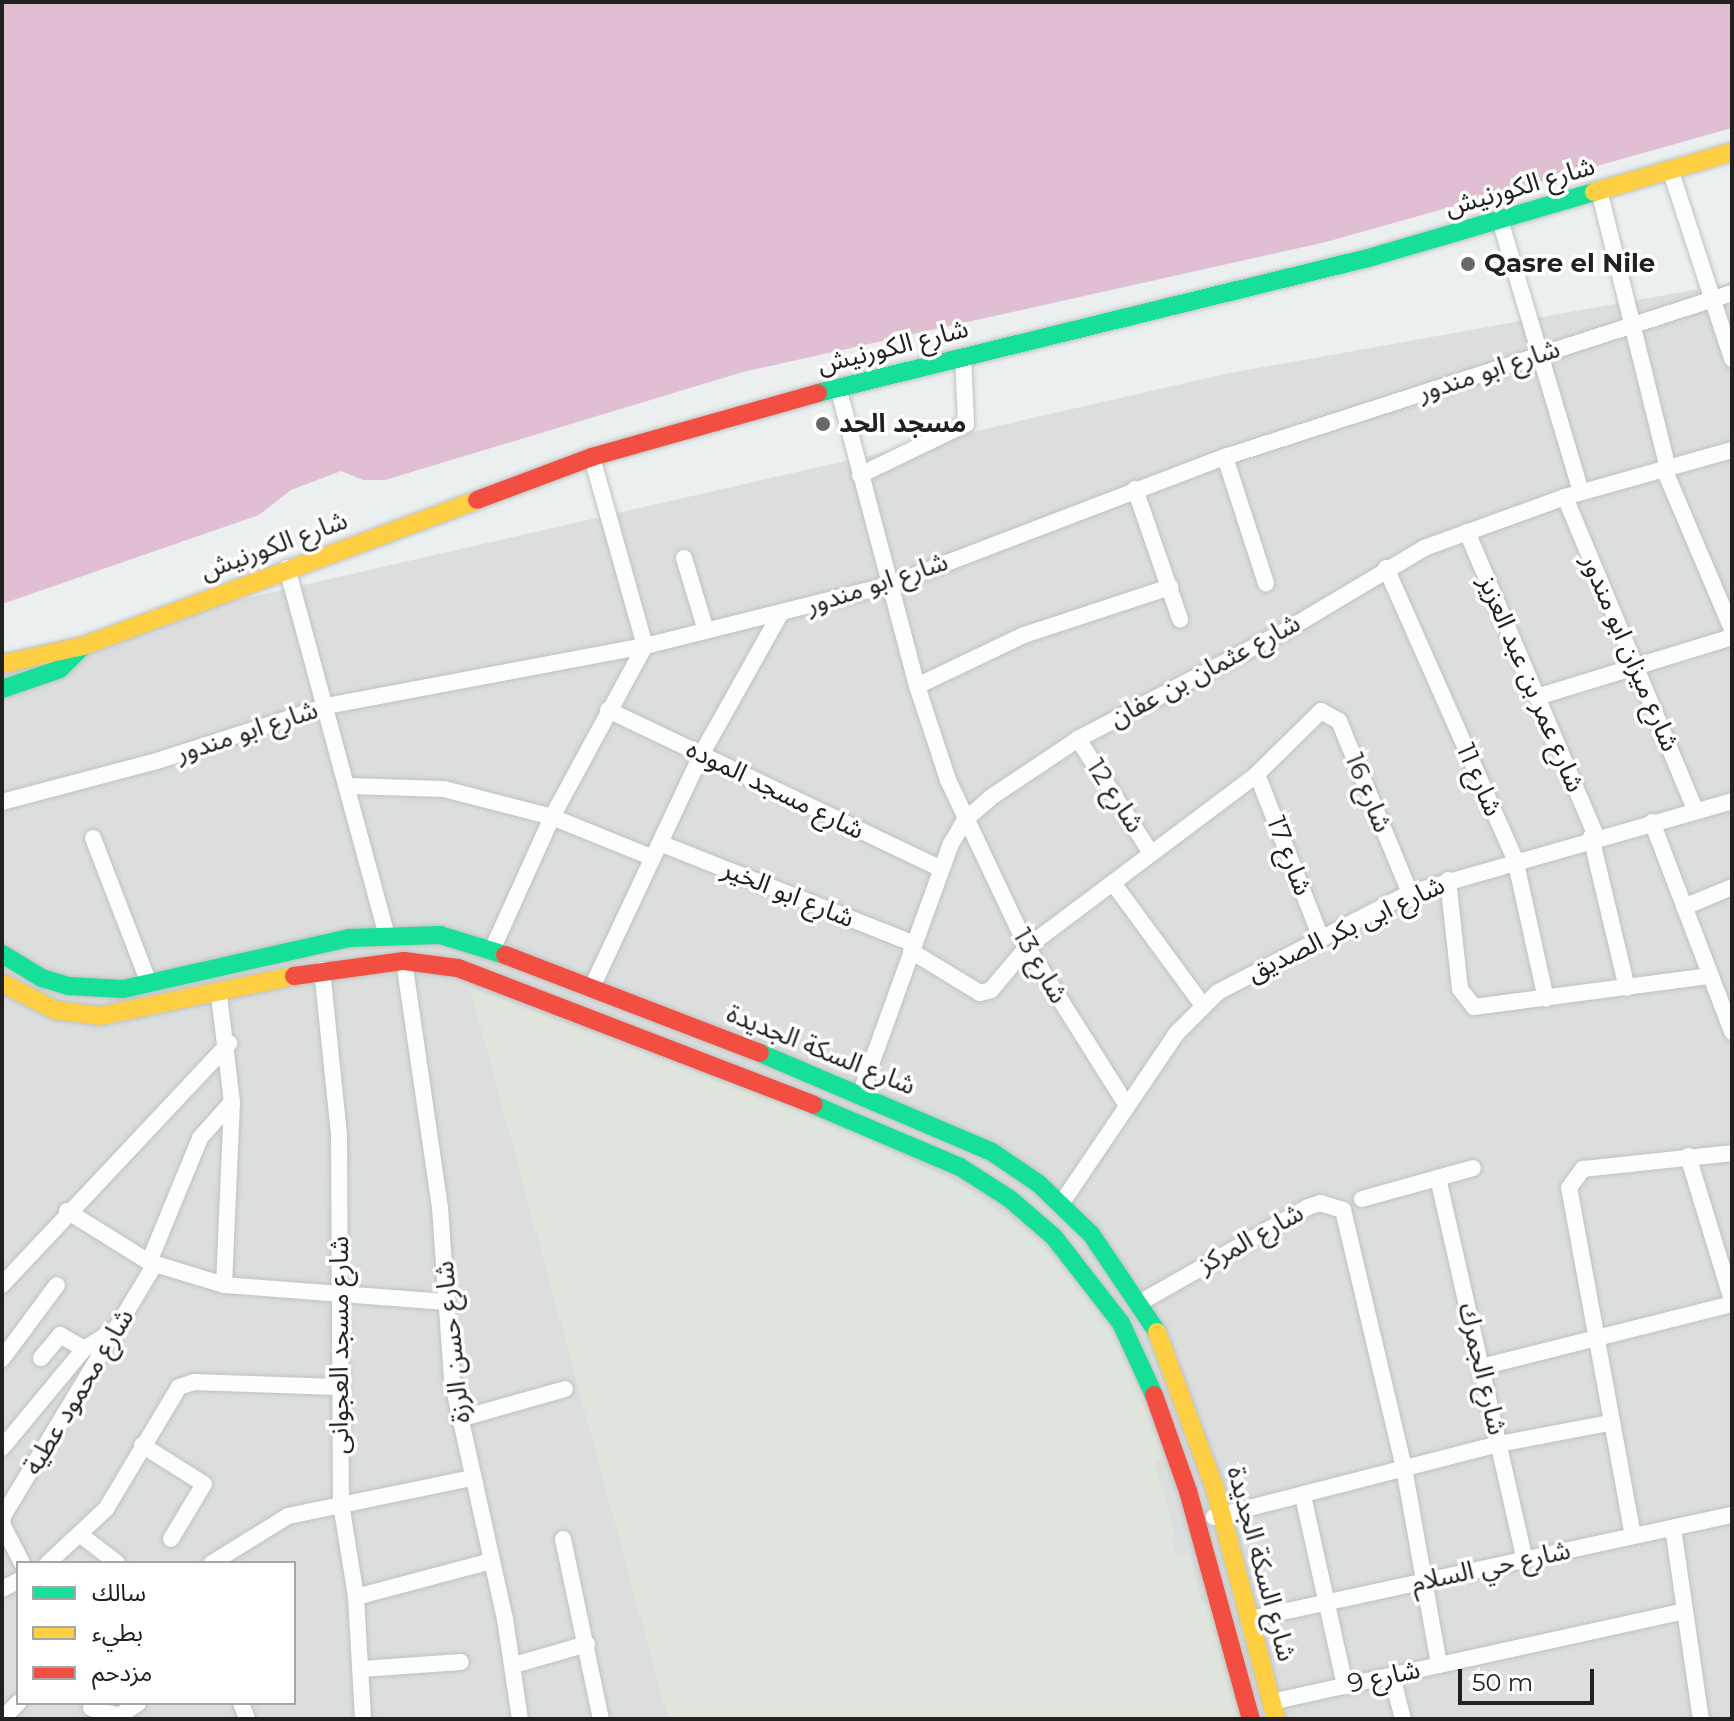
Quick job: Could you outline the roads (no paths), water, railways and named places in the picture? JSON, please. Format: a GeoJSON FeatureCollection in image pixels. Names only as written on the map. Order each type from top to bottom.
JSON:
{"type":"FeatureCollection","features":[{"type":"Feature","properties":{"kind":"main road","name":"شارع الكورنيش"},"geometry":{"type":"LineString","coordinates":[[2,664],[83,646],[592,457],[838,387],[1368,258],[1732,152]]}},
{"type":"Feature","properties":{"kind":"main road","name":"شارع الكورنيش"},"geometry":{"type":"LineString","coordinates":[[2,689],[60,669],[83,646]]}},
{"type":"Feature","properties":{"kind":"main road","name":"شارع السكة الجديدة"},"geometry":{"type":"LineString","coordinates":[[2,954],[42,978],[95,990],[149,983],[386,933],[440,935],[492,950],[592,987],[861,1092],[969,1139],[1061,1204],[1100,1245],[1141,1302],[1176,1378],[1223,1515],[1273,1711]]}},
{"type":"Feature","properties":{"kind":"main road","name":"شارع السكة الجديدة"},"geometry":{"type":"LineString","coordinates":[[2,983],[55,1010],[100,1016],[219,995],[322,970],[404,961],[485,976],[933,1154],[1010,1199],[1079,1264],[1121,1323],[1152,1388],[1197,1520],[1251,1719]]}},
{"type":"Feature","properties":{"kind":"street"},"geometry":{"type":"LineString","coordinates":[[1670,169],[1732,359]]}},
{"type":"Feature","properties":{"kind":"street"},"geometry":{"type":"LineString","coordinates":[[1599,190],[1666,468],[1732,629]]}},
{"type":"Feature","properties":{"kind":"street"},"geometry":{"type":"LineString","coordinates":[[1500,220],[1581,492]]}},
{"type":"Feature","properties":{"kind":"street","name":"شارع ابو مندور"},"geometry":{"type":"LineString","coordinates":[[2,802],[144,765],[327,706],[645,646],[889,585],[1225,457],[1732,293]]}},
{"type":"Feature","properties":{"kind":"street"},"geometry":{"type":"LineString","coordinates":[[860,475],[966,424],[963,356]]}},
{"type":"Feature","properties":{"kind":"street","name":"شارع 13"},"geometry":{"type":"LineString","coordinates":[[838,387],[917,686],[965,820],[1027,947],[1127,1106]]}},
{"type":"Feature","properties":{"kind":"street","name":"شارع عثمان بن عفان"},"geometry":{"type":"LineString","coordinates":[[861,1092],[941,869],[965,820],[1078,739],[1290,628],[1386,568],[1467,532],[1565,497],[1732,450]]}},
{"type":"Feature","properties":{"kind":"street"},"geometry":{"type":"LineString","coordinates":[[492,950],[552,817],[645,646],[592,457]]}},
{"type":"Feature","properties":{"kind":"street"},"geometry":{"type":"LineString","coordinates":[[1225,457],[1266,583]]}},
{"type":"Feature","properties":{"kind":"street"},"geometry":{"type":"LineString","coordinates":[[1135,489],[1180,619]]}},
{"type":"Feature","properties":{"kind":"street","name":"شارع ميزان ابو مندور"},"geometry":{"type":"LineString","coordinates":[[1565,497],[1695,810]]}},
{"type":"Feature","properties":{"kind":"street","name":"شارع عمر بن عبد العزيز"},"geometry":{"type":"LineString","coordinates":[[1467,532],[1594,836],[1627,988]]}},
{"type":"Feature","properties":{"kind":"street"},"geometry":{"type":"LineString","coordinates":[[684,558],[706,631]]}},
{"type":"Feature","properties":{"kind":"street"},"geometry":{"type":"LineString","coordinates":[[287,568],[349,786],[386,933]]}},
{"type":"Feature","properties":{"kind":"street","name":"شارع 11"},"geometry":{"type":"LineString","coordinates":[[1386,568],[1515,859],[1546,999]]}},
{"type":"Feature","properties":{"kind":"street"},"geometry":{"type":"LineString","coordinates":[[917,686],[1024,635],[1170,587]]}},
{"type":"Feature","properties":{"kind":"street"},"geometry":{"type":"LineString","coordinates":[[592,987],[701,755],[780,614]]}},
{"type":"Feature","properties":{"kind":"street"},"geometry":{"type":"LineString","coordinates":[[1537,697],[1732,637]]}},
{"type":"Feature","properties":{"kind":"street","name":"شارع مسجد الموده"},"geometry":{"type":"LineString","coordinates":[[608,710],[941,869]]}},
{"type":"Feature","properties":{"kind":"street","name":"شارع 16"},"geometry":{"type":"LineString","coordinates":[[1257,774],[1314,715],[1328,711],[1339,721],[1410,893]]}},
{"type":"Feature","properties":{"kind":"street","name":"شارع 12"},"geometry":{"type":"LineString","coordinates":[[1078,739],[1151,853]]}},
{"type":"Feature","properties":{"kind":"street"},"geometry":{"type":"LineString","coordinates":[[1027,947],[1257,774]]}},
{"type":"Feature","properties":{"kind":"street","name":"شارع 17"},"geometry":{"type":"LineString","coordinates":[[1257,774],[1321,938]]}},
{"type":"Feature","properties":{"kind":"street","name":"شارع ابو الخير"},"geometry":{"type":"LineString","coordinates":[[349,786],[444,789],[552,817],[657,850],[912,948],[986,993],[1027,947]]}},
{"type":"Feature","properties":{"kind":"street","name":"شارع ابى بكر الصديق"},"geometry":{"type":"LineString","coordinates":[[1061,1204],[1127,1106],[1202,1004],[1410,893],[1594,836],[1732,801]]}},
{"type":"Feature","properties":{"kind":"street"},"geometry":{"type":"LineString","coordinates":[[1652,822],[1708,976],[1732,1032]]}},
{"type":"Feature","properties":{"kind":"street"},"geometry":{"type":"LineString","coordinates":[[93,838],[149,983]]}},
{"type":"Feature","properties":{"kind":"street"},"geometry":{"type":"LineString","coordinates":[[1448,880],[1460,989],[1467,1003],[1481,1009],[1708,976]]}},
{"type":"Feature","properties":{"kind":"street"},"geometry":{"type":"LineString","coordinates":[[1113,883],[1202,1004]]}},
{"type":"Feature","properties":{"kind":"street"},"geometry":{"type":"LineString","coordinates":[[1684,907],[1732,887]]}},
{"type":"Feature","properties":{"kind":"street","name":"شارع حسن الرزة"},"geometry":{"type":"LineString","coordinates":[[404,961],[440,1208],[459,1419],[514,1665],[520,1719]]}},
{"type":"Feature","properties":{"kind":"street","name":"شارع مسجد العجوانى"},"geometry":{"type":"LineString","coordinates":[[322,970],[339,1134],[337,1387],[341,1504],[356,1597],[363,1719]]}},
{"type":"Feature","properties":{"kind":"street"},"geometry":{"type":"LineString","coordinates":[[219,995],[229,1043],[232,1102],[224,1285]]}},
{"type":"Feature","properties":{"kind":"street"},"geometry":{"type":"LineString","coordinates":[[2,1285],[67,1211],[229,1043]]}},
{"type":"Feature","properties":{"kind":"street","name":"شارع محمود عطية"},"geometry":{"type":"LineString","coordinates":[[21,1561],[2,1524],[3,1516],[117,1328],[152,1263],[200,1138],[232,1102]]}},
{"type":"Feature","properties":{"kind":"street"},"geometry":{"type":"LineString","coordinates":[[1633,1536],[1609,1423],[1598,1341],[1569,1188],[1573,1176],[1583,1169],[1732,1153]]}},
{"type":"Feature","properties":{"kind":"street"},"geometry":{"type":"LineString","coordinates":[[1481,1367],[1598,1341],[1732,1302],[1688,1156]]}},
{"type":"Feature","properties":{"kind":"street"},"geometry":{"type":"LineString","coordinates":[[1362,1199],[1473,1168]]}},
{"type":"Feature","properties":{"kind":"street","name":"شارع الجمرك"},"geometry":{"type":"LineString","coordinates":[[1438,1178],[1525,1560]]}},
{"type":"Feature","properties":{"kind":"street","name":"شارع المركز"},"geometry":{"type":"LineString","coordinates":[[1141,1302],[1320,1203],[1343,1210],[1352,1232],[1404,1468]]}},
{"type":"Feature","properties":{"kind":"street"},"geometry":{"type":"LineString","coordinates":[[67,1211],[152,1263],[224,1285],[447,1302]]}},
{"type":"Feature","properties":{"kind":"street"},"geometry":{"type":"LineString","coordinates":[[2,1359],[57,1285]]}},
{"type":"Feature","properties":{"kind":"street"},"geometry":{"type":"LineString","coordinates":[[2,1448],[84,1349],[117,1328]]}},
{"type":"Feature","properties":{"kind":"street"},"geometry":{"type":"LineString","coordinates":[[41,1358],[60,1335],[84,1349]]}},
{"type":"Feature","properties":{"kind":"street"},"geometry":{"type":"LineString","coordinates":[[51,1561],[82,1536],[106,1509],[174,1392],[186,1383],[337,1387]]}},
{"type":"Feature","properties":{"kind":"street"},"geometry":{"type":"LineString","coordinates":[[459,1419],[565,1389]]}},
{"type":"Feature","properties":{"kind":"street"},"geometry":{"type":"LineString","coordinates":[[1197,1520],[1303,1496],[1499,1444],[1609,1423]]}},
{"type":"Feature","properties":{"kind":"street"},"geometry":{"type":"LineString","coordinates":[[142,1445],[204,1484],[171,1539]]}},
{"type":"Feature","properties":{"kind":"street"},"geometry":{"type":"LineString","coordinates":[[1404,1468],[1439,1665]]}},
{"type":"Feature","properties":{"kind":"street"},"geometry":{"type":"LineString","coordinates":[[215,1561],[288,1516],[472,1478]]}},
{"type":"Feature","properties":{"kind":"street"},"geometry":{"type":"LineString","coordinates":[[1303,1496],[1345,1686]]}},
{"type":"Feature","properties":{"kind":"street","name":"شارع حي السلام"},"geometry":{"type":"LineString","coordinates":[[1250,1619],[1732,1515]]}},
{"type":"Feature","properties":{"kind":"street"},"geometry":{"type":"LineString","coordinates":[[1673,1528],[1701,1719]]}},
{"type":"Feature","properties":{"kind":"street"},"geometry":{"type":"LineString","coordinates":[[82,1536],[114,1561]]}},
{"type":"Feature","properties":{"kind":"street"},"geometry":{"type":"LineString","coordinates":[[563,1539],[601,1719]]}},
{"type":"Feature","properties":{"kind":"street"},"geometry":{"type":"LineString","coordinates":[[356,1597],[491,1561]]}},
{"type":"Feature","properties":{"kind":"street","name":"شارع 9"},"geometry":{"type":"LineString","coordinates":[[1273,1711],[1345,1686],[1685,1611]]}},
{"type":"Feature","properties":{"kind":"street"},"geometry":{"type":"LineString","coordinates":[[514,1665],[587,1644]]}},
{"type":"Feature","properties":{"kind":"street"},"geometry":{"type":"LineString","coordinates":[[362,1669],[461,1662]]}},
{"type":"Feature","properties":{"kind":"street"},"geometry":{"type":"LineString","coordinates":[[1392,1676],[1403,1719]]}},
{"type":"Feature","properties":{"kind":"street"},"geometry":{"type":"LineString","coordinates":[[90,1710],[121,1717]]}},
{"type":"Feature","properties":{"kind":"place","name":"Qasre el Nile"},"geometry":{"type":"Point","coordinates":[1468,264]}},
{"type":"Feature","properties":{"kind":"place","name":"مسجد الحد"},"geometry":{"type":"Point","coordinates":[823,424]}}]}
